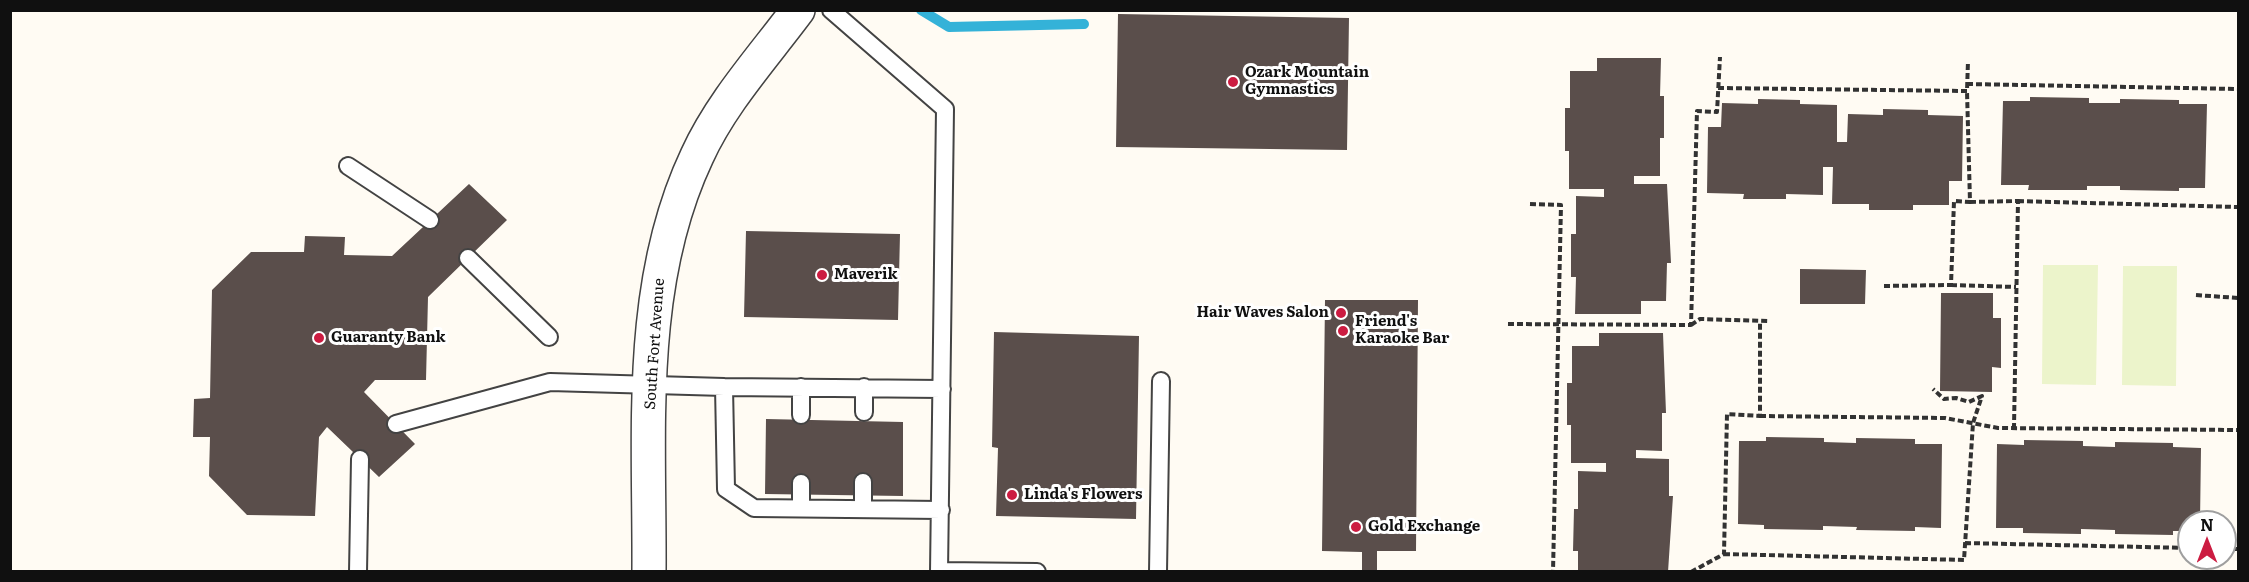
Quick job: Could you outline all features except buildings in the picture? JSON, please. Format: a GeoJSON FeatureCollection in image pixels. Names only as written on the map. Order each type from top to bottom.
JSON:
{"type":"FeatureCollection","features":[{"type":"Feature","properties":{"kind":"street","name":"South Fort Avenue"},"geometry":{"type":"LineString","coordinates":[[649,572],[651,385],[656,290],[682,190],[698,153],[730,102],[798,10]]}},
{"type":"Feature","properties":{"kind":"lane"},"geometry":{"type":"LineString","coordinates":[[831,10],[945,109],[940,571],[1037,572]]}},
{"type":"Feature","properties":{"kind":"lane"},"geometry":{"type":"LineString","coordinates":[[348,166],[430,220]]}},
{"type":"Feature","properties":{"kind":"lane"},"geometry":{"type":"LineString","coordinates":[[468,258],[549,337]]}},
{"type":"Feature","properties":{"kind":"lane"},"geometry":{"type":"LineString","coordinates":[[1158,572],[1161,381]]}},
{"type":"Feature","properties":{"kind":"lane"},"geometry":{"type":"LineString","coordinates":[[396,424],[550,382],[724,387],[942,389]]}},
{"type":"Feature","properties":{"kind":"lane"},"geometry":{"type":"LineString","coordinates":[[724,387],[726,489],[754,508],[940,510]]}},
{"type":"Feature","properties":{"kind":"lane"},"geometry":{"type":"LineString","coordinates":[[801,387],[801,415]]}},
{"type":"Feature","properties":{"kind":"lane"},"geometry":{"type":"LineString","coordinates":[[864,387],[864,412]]}},
{"type":"Feature","properties":{"kind":"lane"},"geometry":{"type":"LineString","coordinates":[[358,572],[360,459]]}},
{"type":"Feature","properties":{"kind":"lane"},"geometry":{"type":"LineString","coordinates":[[863,482],[863,509]]}},
{"type":"Feature","properties":{"kind":"lane"},"geometry":{"type":"LineString","coordinates":[[801,483],[801,508]]}},
{"type":"Feature","properties":{"kind":"path"},"geometry":{"type":"LineString","coordinates":[[1691,326],[1696,111],[1717,112],[1720,57]]}},
{"type":"Feature","properties":{"kind":"path"},"geometry":{"type":"LineString","coordinates":[[1968,61],[1970,202]]}},
{"type":"Feature","properties":{"kind":"path"},"geometry":{"type":"LineString","coordinates":[[1967,84],[2238,89]]}},
{"type":"Feature","properties":{"kind":"path"},"geometry":{"type":"LineString","coordinates":[[1718,88],[1967,92]]}},
{"type":"Feature","properties":{"kind":"path"},"geometry":{"type":"LineString","coordinates":[[1951,285],[1954,201],[2238,207]]}},
{"type":"Feature","properties":{"kind":"path"},"geometry":{"type":"LineString","coordinates":[[2014,427],[2018,201]]}},
{"type":"Feature","properties":{"kind":"path"},"geometry":{"type":"LineString","coordinates":[[1530,204],[1562,205],[1557,324],[1553,572]]}},
{"type":"Feature","properties":{"kind":"path"},"geometry":{"type":"LineString","coordinates":[[1884,286],[1951,285],[2016,288]]}},
{"type":"Feature","properties":{"kind":"path"},"geometry":{"type":"LineString","coordinates":[[2196,295],[2238,298]]}},
{"type":"Feature","properties":{"kind":"path"},"geometry":{"type":"LineString","coordinates":[[1508,324],[1691,326],[1700,319],[1768,321]]}},
{"type":"Feature","properties":{"kind":"path"},"geometry":{"type":"LineString","coordinates":[[1760,321],[1760,416]]}},
{"type":"Feature","properties":{"kind":"path"},"geometry":{"type":"LineString","coordinates":[[1691,572],[1724,554],[1964,560],[1973,423],[1982,396],[1969,402],[1956,398],[1944,399],[1933,389]]}},
{"type":"Feature","properties":{"kind":"path"},"geometry":{"type":"LineString","coordinates":[[1724,554],[1727,414],[1945,418],[2014,427],[2238,430]]}},
{"type":"Feature","properties":{"kind":"path"},"geometry":{"type":"LineString","coordinates":[[1965,543],[2177,548]]}},
{"type":"Feature","properties":{"kind":"green space"},"geometry":{"type":"Polygon","coordinates":[[[2043,265],[2098,265],[2096,385],[2042,384],[2043,265]]]}},
{"type":"Feature","properties":{"kind":"green space"},"geometry":{"type":"Polygon","coordinates":[[[2123,266],[2177,266],[2176,386],[2122,385],[2123,266]]]}},
{"type":"Feature","properties":{"kind":"waterway"},"geometry":{"type":"LineString","coordinates":[[921,10],[949,27],[1084,24]]}},
{"type":"Feature","properties":{"kind":"place","name":"Ozark Mountain Gymnastics"},"geometry":{"type":"Point","coordinates":[1233,82]}},
{"type":"Feature","properties":{"kind":"place","name":"Maverik"},"geometry":{"type":"Point","coordinates":[822,275]}},
{"type":"Feature","properties":{"kind":"place","name":"Hair Waves Salon"},"geometry":{"type":"Point","coordinates":[1341,313]}},
{"type":"Feature","properties":{"kind":"place","name":"Friend's Karaoke Bar"},"geometry":{"type":"Point","coordinates":[1343,331]}},
{"type":"Feature","properties":{"kind":"place","name":"Guaranty Bank"},"geometry":{"type":"Point","coordinates":[319,338]}},
{"type":"Feature","properties":{"kind":"place","name":"Linda's Flowers"},"geometry":{"type":"Point","coordinates":[1012,495]}},
{"type":"Feature","properties":{"kind":"place","name":"Gold Exchange"},"geometry":{"type":"Point","coordinates":[1356,527]}}]}
